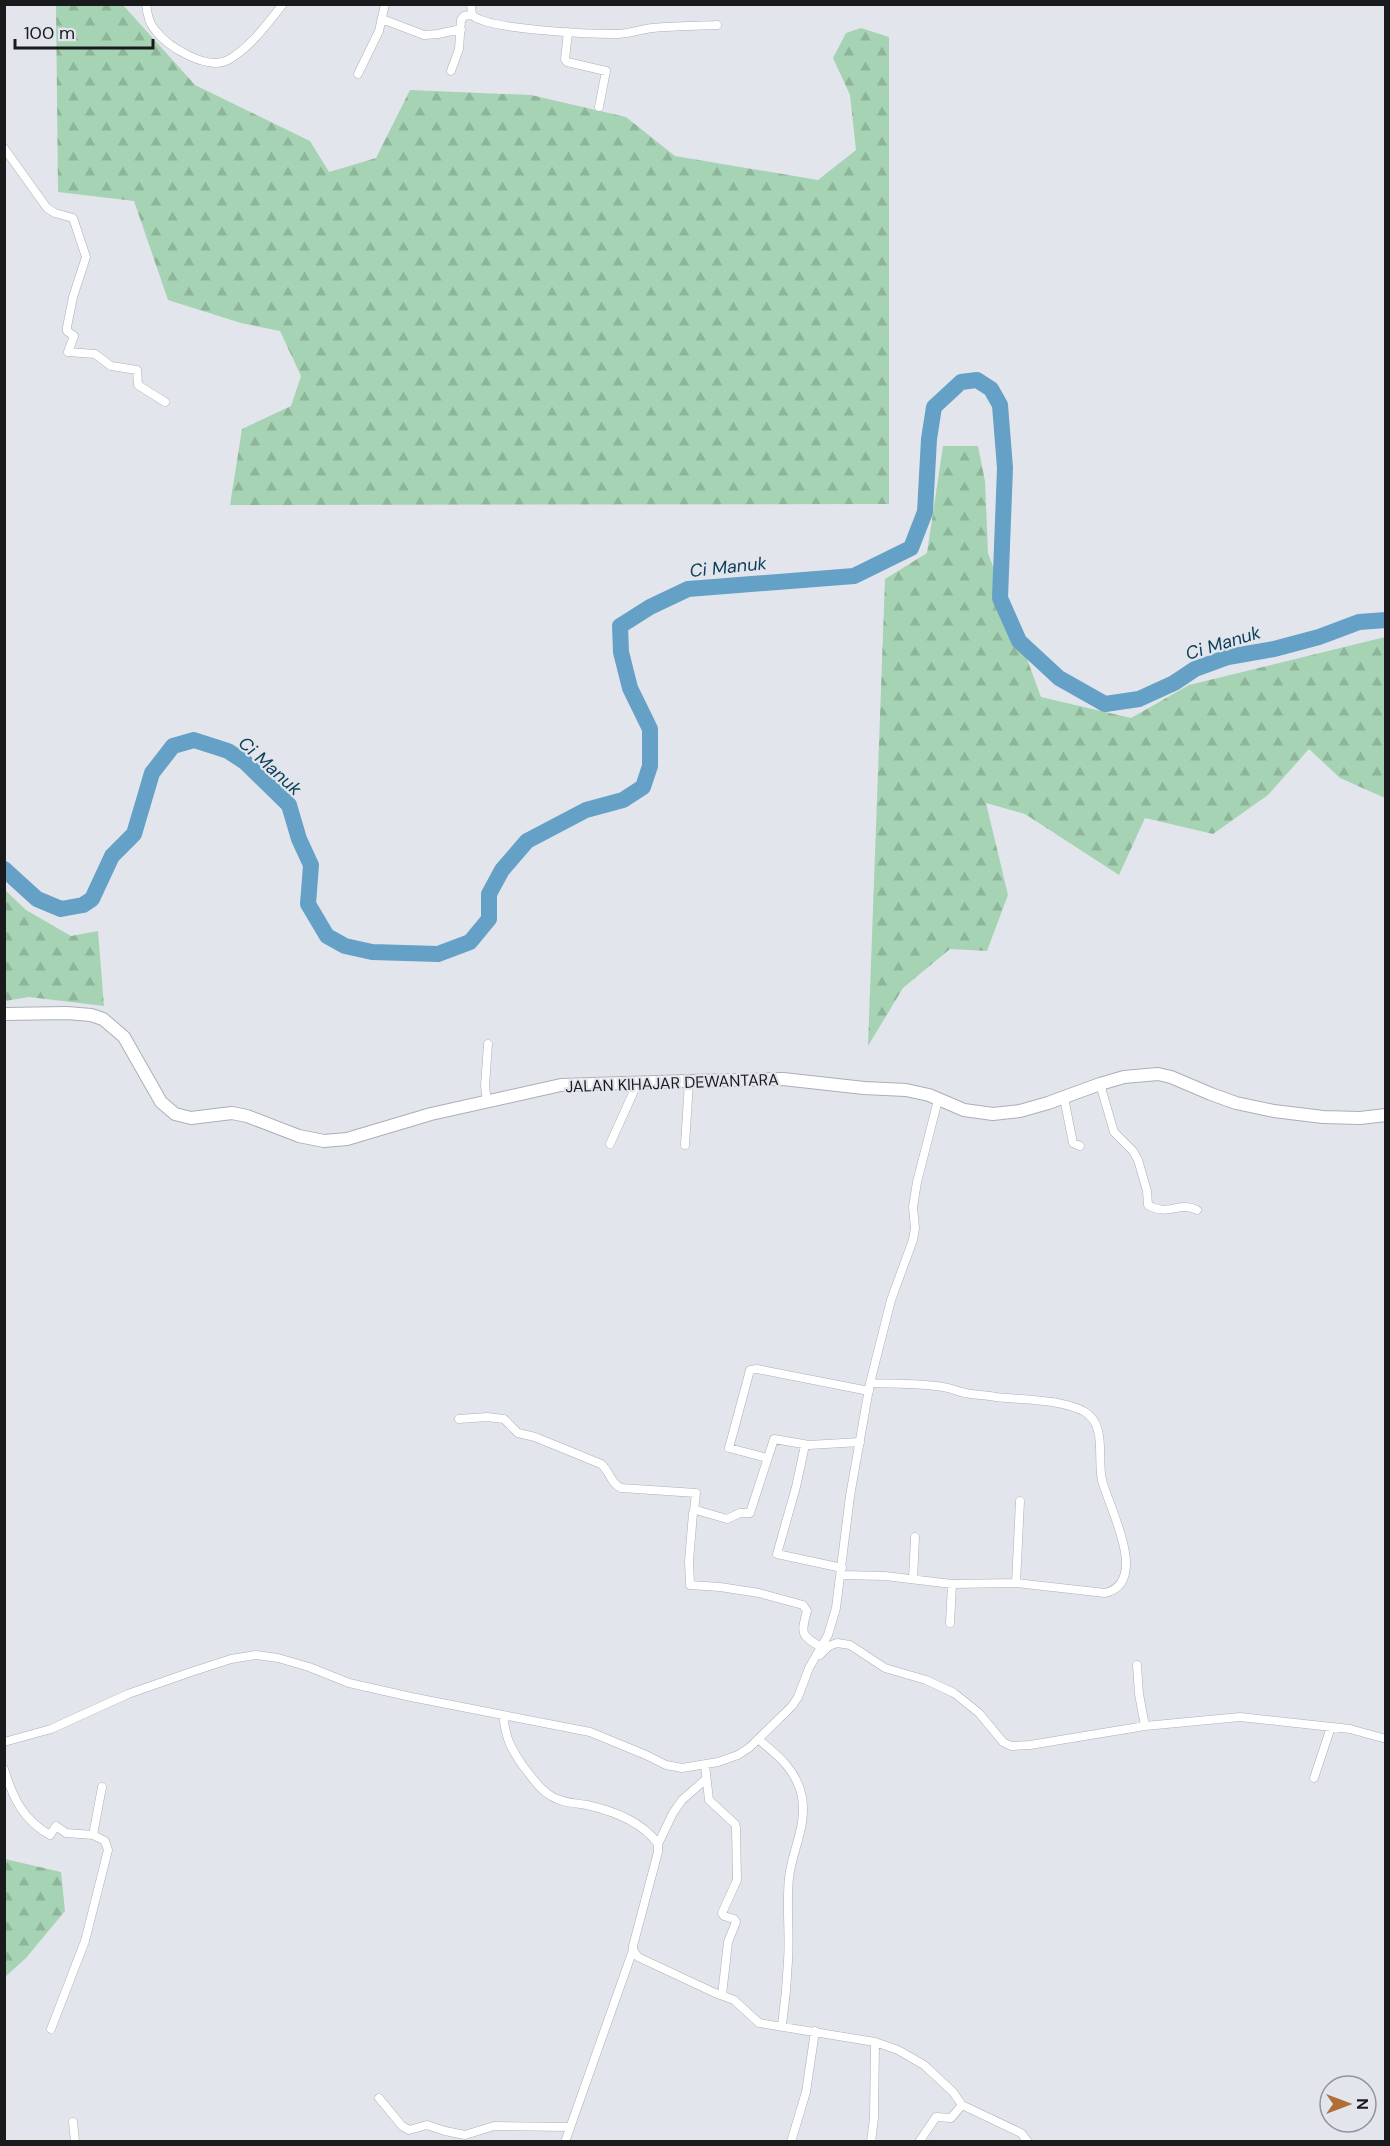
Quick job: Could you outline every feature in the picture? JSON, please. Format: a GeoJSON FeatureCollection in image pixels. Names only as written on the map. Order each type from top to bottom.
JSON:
{"type":"FeatureCollection","features":[{"type":"Feature","properties":{"kind":"main road","name":"JALAN KIHAJAR DEWANTARA"},"geometry":{"type":"LineString","coordinates":[[4,1014],[67,1013],[91,1015],[103,1019],[124,1037],[161,1102],[175,1114],[183,1118],[232,1113],[315,1140],[347,1139],[431,1114],[561,1085],[689,1080],[783,1079],[906,1090],[929,1095],[964,1110],[993,1114],[1020,1111],[1100,1084],[1138,1075],[1158,1074],[1236,1103],[1274,1112],[1360,1118],[1386,1115]]}},
{"type":"Feature","properties":{"kind":"street"},"geometry":{"type":"LineString","coordinates":[[146,4],[151,24],[166,42],[187,55],[207,62],[222,63],[237,54],[260,33],[283,4]]}},
{"type":"Feature","properties":{"kind":"street"},"geometry":{"type":"LineString","coordinates":[[357,75],[372,47],[385,4]]}},
{"type":"Feature","properties":{"kind":"street"},"geometry":{"type":"LineString","coordinates":[[471,4],[472,15]]}},
{"type":"Feature","properties":{"kind":"street"},"geometry":{"type":"LineString","coordinates":[[451,71],[459,49],[462,18],[472,15],[484,21],[514,27],[568,32],[622,34],[652,28],[717,25]]}},
{"type":"Feature","properties":{"kind":"street"},"geometry":{"type":"LineString","coordinates":[[382,19],[424,35],[461,29]]}},
{"type":"Feature","properties":{"kind":"street"},"geometry":{"type":"LineString","coordinates":[[568,32],[565,59],[567,62],[606,71],[598,107]]}},
{"type":"Feature","properties":{"kind":"street"},"geometry":{"type":"LineString","coordinates":[[4,148],[47,208],[51,212],[73,218],[86,255],[73,297],[67,327],[67,331],[74,336],[68,352],[95,354],[111,366],[137,370],[138,385],[165,402]]}},
{"type":"Feature","properties":{"kind":"street"},"geometry":{"type":"LineString","coordinates":[[488,1044],[485,1086],[488,1101]]}},
{"type":"Feature","properties":{"kind":"street"},"geometry":{"type":"LineString","coordinates":[[685,1146],[689,1080]]}},
{"type":"Feature","properties":{"kind":"street"},"geometry":{"type":"LineString","coordinates":[[610,1144],[638,1082]]}},
{"type":"Feature","properties":{"kind":"street"},"geometry":{"type":"LineString","coordinates":[[1100,1084],[1114,1132],[1133,1151],[1138,1160],[1147,1191],[1148,1205],[1164,1211],[1185,1206],[1197,1210]]}},
{"type":"Feature","properties":{"kind":"street"},"geometry":{"type":"LineString","coordinates":[[1064,1098],[1073,1143],[1080,1146]]}},
{"type":"Feature","properties":{"kind":"street"},"geometry":{"type":"LineString","coordinates":[[4,1742],[51,1729],[128,1694],[191,1672],[231,1659],[256,1655],[278,1658],[309,1667],[349,1683],[590,1732],[666,1765],[682,1768],[705,1765],[738,1755],[759,1740],[792,1706],[806,1680],[809,1668],[828,1635],[838,1600],[850,1496],[869,1387],[891,1300],[915,1228],[913,1207],[917,1182],[938,1100]]}},
{"type":"Feature","properties":{"kind":"street"},"geometry":{"type":"LineString","coordinates":[[767,1458],[729,1449],[750,1370],[757,1369],[869,1387],[942,1387],[966,1393],[1078,1408],[1094,1419],[1098,1426],[1099,1465],[1126,1552],[1126,1570],[1123,1580],[1118,1587],[1105,1593],[1016,1583],[952,1584],[841,1572],[777,1554],[805,1445]]}},
{"type":"Feature","properties":{"kind":"street"},"geometry":{"type":"LineString","coordinates":[[459,1419],[487,1417],[504,1419],[518,1433],[534,1437],[601,1464],[606,1468],[615,1486],[621,1488],[696,1494],[689,1561],[690,1585],[759,1593],[805,1606],[807,1611],[803,1633],[809,1640],[821,1647]]}},
{"type":"Feature","properties":{"kind":"street"},"geometry":{"type":"LineString","coordinates":[[694,1511],[727,1519],[740,1513],[750,1513],[774,1439],[805,1445],[860,1442]]}},
{"type":"Feature","properties":{"kind":"street"},"geometry":{"type":"LineString","coordinates":[[1016,1583],[1020,1500]]}},
{"type":"Feature","properties":{"kind":"street"},"geometry":{"type":"LineString","coordinates":[[913,1579],[915,1538]]}},
{"type":"Feature","properties":{"kind":"street"},"geometry":{"type":"LineString","coordinates":[[950,1623],[952,1584]]}},
{"type":"Feature","properties":{"kind":"street"},"geometry":{"type":"LineString","coordinates":[[809,1668],[829,1646],[843,1643],[850,1645],[885,1668],[926,1680],[954,1693],[979,1713],[1003,1742],[1011,1746],[1030,1745],[1145,1726],[1240,1718],[1350,1729],[1386,1739]]}},
{"type":"Feature","properties":{"kind":"street"},"geometry":{"type":"LineString","coordinates":[[1137,1665],[1145,1726]]}},
{"type":"Feature","properties":{"kind":"street"},"geometry":{"type":"LineString","coordinates":[[503,1716],[507,1740],[511,1748],[544,1791],[558,1800],[589,1806],[629,1818],[645,1829],[658,1844]]}},
{"type":"Feature","properties":{"kind":"street"},"geometry":{"type":"LineString","coordinates":[[1314,1778],[1331,1727]]}},
{"type":"Feature","properties":{"kind":"street"},"geometry":{"type":"LineString","coordinates":[[759,1740],[788,1766],[802,1796],[804,1814],[789,1882],[789,1960],[782,2025]]}},
{"type":"Feature","properties":{"kind":"street"},"geometry":{"type":"LineString","coordinates":[[705,1765],[707,1794],[710,1802],[735,1824],[736,1828],[737,1880],[722,1913],[736,1922],[728,1942],[722,1995]]}},
{"type":"Feature","properties":{"kind":"street"},"geometry":{"type":"LineString","coordinates":[[4,1768],[12,1795],[25,1816],[36,1827],[50,1835],[56,1826],[66,1833],[93,1835],[105,1842],[108,1851],[85,1941],[51,2029]]}},
{"type":"Feature","properties":{"kind":"street"},"geometry":{"type":"LineString","coordinates":[[565,2142],[633,1950],[658,1852],[658,1844],[682,1800],[706,1779]]}},
{"type":"Feature","properties":{"kind":"street"},"geometry":{"type":"LineString","coordinates":[[93,1835],[102,1787]]}},
{"type":"Feature","properties":{"kind":"street"},"geometry":{"type":"LineString","coordinates":[[633,1950],[644,1961],[736,2001],[759,2023],[875,2042],[898,2050],[924,2066],[953,2092],[962,2105],[1021,2133],[1028,2142]]}},
{"type":"Feature","properties":{"kind":"street"},"geometry":{"type":"LineString","coordinates":[[791,2142],[806,2092],[815,2031]]}},
{"type":"Feature","properties":{"kind":"street"},"geometry":{"type":"LineString","coordinates":[[871,2142],[874,2118],[875,2042]]}},
{"type":"Feature","properties":{"kind":"street"},"geometry":{"type":"LineString","coordinates":[[379,2098],[402,2126],[409,2130],[427,2124],[445,2131],[465,2134],[494,2127],[570,2127]]}},
{"type":"Feature","properties":{"kind":"street"},"geometry":{"type":"LineString","coordinates":[[919,2142],[936,2116],[951,2118],[962,2105]]}},
{"type":"Feature","properties":{"kind":"street"},"geometry":{"type":"LineString","coordinates":[[73,2122],[75,2142]]}},
{"type":"Feature","properties":{"kind":"green space"},"geometry":{"type":"Polygon","coordinates":[[[56,5],[123,5],[195,85],[310,141],[329,172],[376,158],[410,90],[531,95],[626,117],[675,156],[818,180],[856,150],[850,95],[833,58],[846,33],[861,28],[889,37],[889,504],[230,505],[242,429],[291,406],[301,376],[280,331],[241,323],[168,300],[134,201],[58,192],[56,5]]]}},
{"type":"Feature","properties":{"kind":"green space"},"geometry":{"type":"Polygon","coordinates":[[[943,446],[978,446],[985,481],[988,553],[1041,697],[1131,718],[1189,685],[1385,637],[1385,798],[1340,778],[1309,749],[1268,795],[1213,834],[1145,818],[1119,875],[1025,814],[986,803],[1008,895],[987,951],[950,949],[903,988],[868,1046],[885,579],[927,553],[943,446]]]}},
{"type":"Feature","properties":{"kind":"green space"},"geometry":{"type":"Polygon","coordinates":[[[5,890],[26,910],[71,936],[98,931],[104,1006],[29,997],[5,1001],[5,890]]]}},
{"type":"Feature","properties":{"kind":"green space"},"geometry":{"type":"Polygon","coordinates":[[[5,1859],[61,1872],[65,1911],[26,1958],[5,1977],[5,1859]]]}},
{"type":"Feature","properties":{"kind":"waterway","name":"Ci Manuk"},"geometry":{"type":"LineString","coordinates":[[4,869],[37,899],[61,909],[83,905],[92,899],[112,856],[134,834],[152,773],[173,746],[194,740],[228,751],[245,762],[289,805],[299,839],[311,865],[308,904],[327,936],[345,946],[372,952],[438,954],[470,942],[489,919],[489,894],[502,870],[527,841],[586,810],[623,800],[643,787],[650,766],[650,729],[630,688],[621,652],[620,626],[650,607],[688,589],[854,576],[911,548],[925,512],[929,439],[934,407],[961,382],[977,380],[991,389],[1000,405],[1005,468],[1000,598],[1019,641],[1059,678],[1105,704],[1139,699],[1174,683],[1195,669],[1228,657],[1274,649],[1319,637],[1359,622],[1386,620]]}}]}
